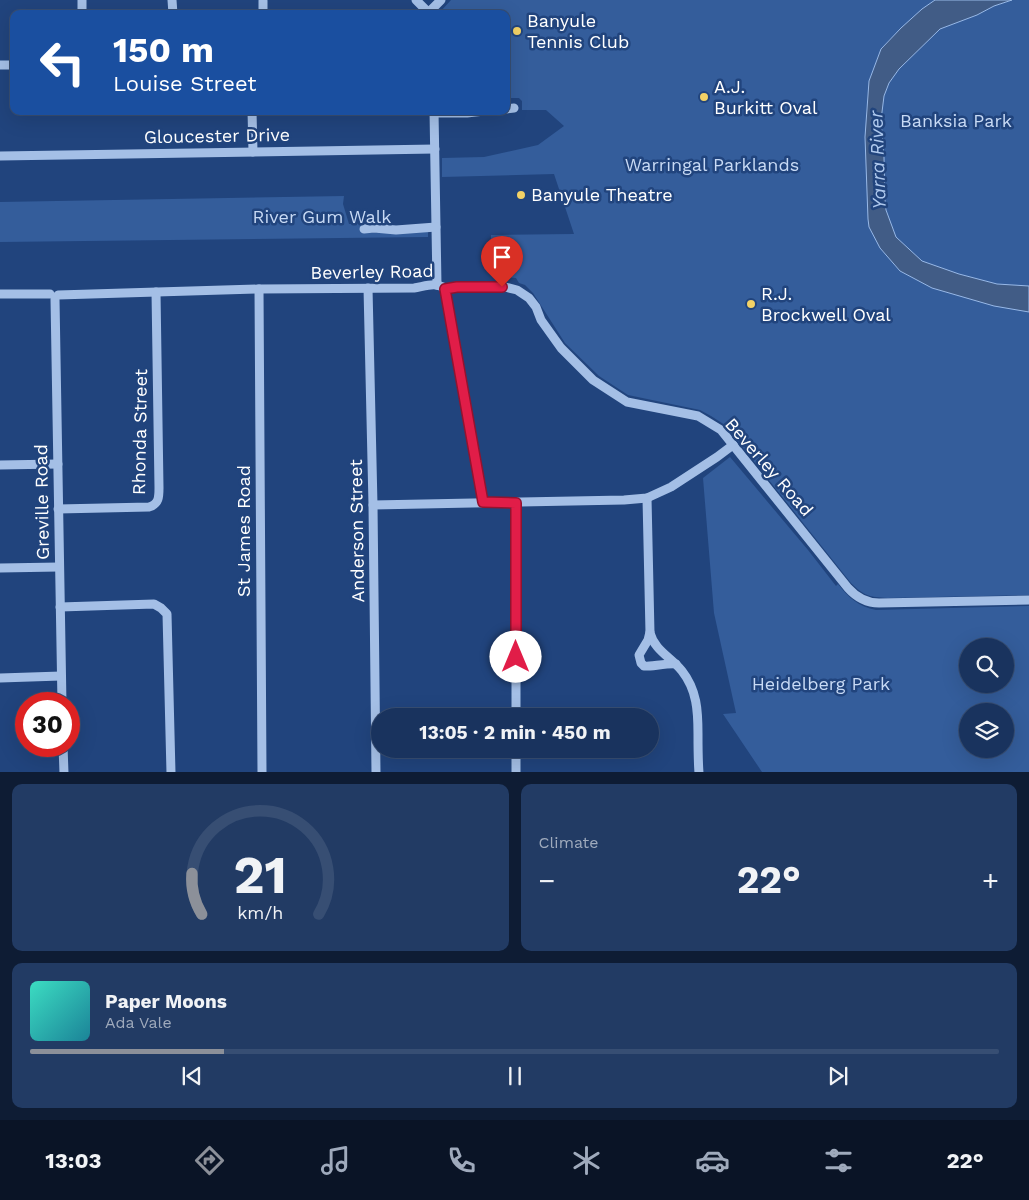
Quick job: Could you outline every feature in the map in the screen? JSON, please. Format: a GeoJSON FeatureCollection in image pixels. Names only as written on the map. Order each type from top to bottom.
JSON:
{"type":"FeatureCollection","features":[{"type":"Feature","properties":{"kind":"street"},"geometry":{"type":"LineString","coordinates":[[416,0],[426,10]]}},
{"type":"Feature","properties":{"kind":"street"},"geometry":{"type":"LineString","coordinates":[[432,10],[441,0]]}},
{"type":"Feature","properties":{"kind":"street"},"geometry":{"type":"LineString","coordinates":[[252,115],[253,152]]}},
{"type":"Feature","properties":{"kind":"street"},"geometry":{"type":"LineString","coordinates":[[434,115],[436,226],[441,287],[483,502]]}},
{"type":"Feature","properties":{"kind":"street","name":"Gloucester Drive"},"geometry":{"type":"LineString","coordinates":[[0,156],[435,149]]}},
{"type":"Feature","properties":{"kind":"street"},"geometry":{"type":"LineString","coordinates":[[364,230],[436,226]]}},
{"type":"Feature","properties":{"kind":"street","name":"Beverley Road"},"geometry":{"type":"LineString","coordinates":[[0,294],[54,296],[258,289],[414,288],[433,285],[441,287],[513,288],[528,296],[541,320],[561,348],[593,380],[627,402],[698,416],[721,430],[848,588],[862,599],[879,603],[1029,600]]}},
{"type":"Feature","properties":{"kind":"street","name":"Anderson Street"},"geometry":{"type":"LineString","coordinates":[[368,288],[376,772]]}},
{"type":"Feature","properties":{"kind":"street","name":"St James Road"},"geometry":{"type":"LineString","coordinates":[[258,289],[262,772]]}},
{"type":"Feature","properties":{"kind":"street","name":"Rhonda Street"},"geometry":{"type":"LineString","coordinates":[[58,509],[149,507],[154,505],[159,499],[156,292]]}},
{"type":"Feature","properties":{"kind":"street","name":"Greville Road"},"geometry":{"type":"LineString","coordinates":[[54,296],[62,692]]}},
{"type":"Feature","properties":{"kind":"street"},"geometry":{"type":"LineString","coordinates":[[373,505],[516,503],[648,498],[694,473],[733,445]]}},
{"type":"Feature","properties":{"kind":"street"},"geometry":{"type":"LineString","coordinates":[[0,465],[58,464]]}},
{"type":"Feature","properties":{"kind":"street"},"geometry":{"type":"LineString","coordinates":[[648,498],[650,631],[647,643],[639,655],[644,666],[676,664]]}},
{"type":"Feature","properties":{"kind":"street"},"geometry":{"type":"LineString","coordinates":[[516,503],[516,708]]}},
{"type":"Feature","properties":{"kind":"street"},"geometry":{"type":"LineString","coordinates":[[0,568],[59,567]]}},
{"type":"Feature","properties":{"kind":"street"},"geometry":{"type":"LineString","coordinates":[[60,607],[154,604],[162,608],[167,614],[171,772]]}},
{"type":"Feature","properties":{"kind":"street"},"geometry":{"type":"LineString","coordinates":[[650,631],[658,648],[676,664],[693,688],[697,702],[699,772]]}},
{"type":"Feature","properties":{"kind":"street"},"geometry":{"type":"LineString","coordinates":[[0,678],[61,676]]}},
{"type":"Feature","properties":{"kind":"street"},"geometry":{"type":"LineString","coordinates":[[63,757],[64,772]]}},
{"type":"Feature","properties":{"kind":"street"},"geometry":{"type":"LineString","coordinates":[[516,758],[516,772]]}},
{"type":"Feature","properties":{"kind":"green space","name":"Warringal Parklands"},"geometry":{"type":"Polygon","coordinates":[[[451,0],[935,0],[922,9],[881,49],[869,81],[866,117],[880,248],[900,271],[932,288],[1029,312],[1029,595],[887,598],[872,596],[860,591],[851,583],[725,425],[700,410],[628,395],[599,376],[565,343],[533,293],[525,285],[519,283],[516,278],[491,276],[491,235],[574,234],[554,174],[442,177],[442,158],[484,157],[538,145],[564,126],[546,110],[522,110],[522,101],[519,98],[510,98],[510,10],[442,10],[451,0]]]}},
{"type":"Feature","properties":{"kind":"green space","name":"Banksia Park"},"geometry":{"type":"Polygon","coordinates":[[[1012,0],[1029,0],[1029,286],[997,284],[959,274],[922,261],[896,237],[886,210],[885,200],[881,120],[884,96],[889,83],[899,69],[940,29],[1012,0]]]}},
{"type":"Feature","properties":{"kind":"green space","name":"River Gum Walk"},"geometry":{"type":"Polygon","coordinates":[[[344,196],[343,204],[349,224],[363,223],[364,233],[428,231],[428,237],[0,242],[0,202],[344,196]]]}},
{"type":"Feature","properties":{"kind":"green space","name":"Heidelberg Park"},"geometry":{"type":"Polygon","coordinates":[[[730,457],[836,586],[838,584],[859,604],[876,610],[1029,606],[1029,772],[762,772],[723,714],[736,713],[714,613],[703,478],[730,457]]]}},
{"type":"Feature","properties":{"kind":"water","name":"Yarra River"},"geometry":{"type":"Polygon","coordinates":[[[935,0],[1012,0],[940,29],[899,69],[889,83],[884,96],[881,120],[886,210],[896,237],[922,261],[959,274],[997,284],[1029,286],[1029,312],[994,306],[932,288],[900,271],[880,248],[869,227],[865,137],[869,81],[881,49],[901,28],[935,0]]]}},
{"type":"Feature","properties":{"kind":"place","name":"Banyule Tennis Club"},"geometry":{"type":"Point","coordinates":[517,31]}},
{"type":"Feature","properties":{"kind":"place","name":"A.J. Burkitt Oval"},"geometry":{"type":"Point","coordinates":[704,97]}},
{"type":"Feature","properties":{"kind":"place","name":"Banyule Theatre"},"geometry":{"type":"Point","coordinates":[521,195]}},
{"type":"Feature","properties":{"kind":"place","name":"R.J. Brockwell Oval"},"geometry":{"type":"Point","coordinates":[751,304]}},
{"type":"Feature","properties":{"kind":"route"},"geometry":{"type":"LineString","coordinates":[[502,287],[457,287],[445,289],[483,502],[516,503],[516,657]]}}]}
